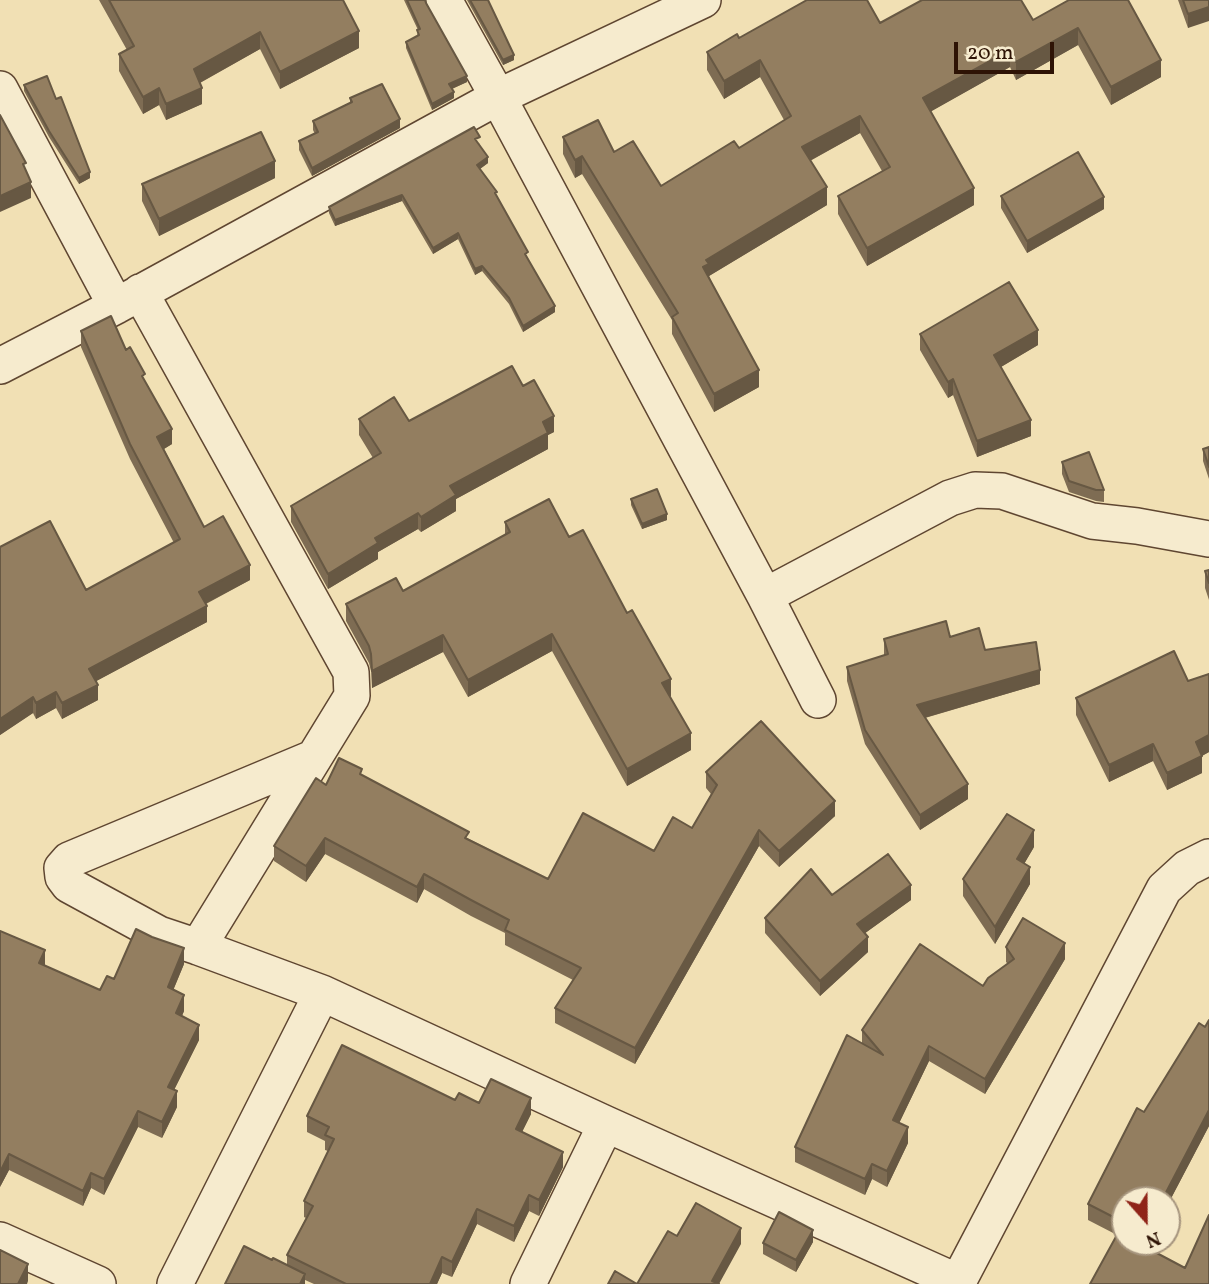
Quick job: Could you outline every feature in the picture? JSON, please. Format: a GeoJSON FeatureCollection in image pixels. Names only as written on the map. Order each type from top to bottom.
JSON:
{"type":"FeatureCollection","features":[{"type":"Feature","properties":{"kind":"street"},"geometry":{"type":"LineString","coordinates":[[444,0],[765,596],[818,700]]}},
{"type":"Feature","properties":{"kind":"street"},"geometry":{"type":"LineString","coordinates":[[0,366],[498,97],[703,0]]}},
{"type":"Feature","properties":{"kind":"street"},"geometry":{"type":"LineString","coordinates":[[0,89],[351,672],[352,696],[198,947]]}},
{"type":"Feature","properties":{"kind":"street"},"geometry":{"type":"LineString","coordinates":[[765,596],[950,498],[975,490],[1002,491],[1092,521],[1209,538]]}},
{"type":"Feature","properties":{"kind":"street"},"geometry":{"type":"LineString","coordinates":[[313,758],[69,860],[62,868],[63,877],[69,885],[159,934],[322,993],[957,1283],[1164,889],[1186,868],[1209,857]]}},
{"type":"Feature","properties":{"kind":"street"},"geometry":{"type":"LineString","coordinates":[[175,1284],[322,993]]}},
{"type":"Feature","properties":{"kind":"street"},"geometry":{"type":"LineString","coordinates":[[528,1284],[606,1125]]}},
{"type":"Feature","properties":{"kind":"street"},"geometry":{"type":"LineString","coordinates":[[0,1240],[98,1284]]}},
{"type":"Feature","properties":{"kind":"building"},"geometry":{"type":"Polygon","coordinates":[[[109,0],[343,0],[359,31],[280,72],[260,32],[194,69],[202,88],[166,104],[159,88],[143,97],[119,54],[134,46],[109,0]]]}},
{"type":"Feature","properties":{"kind":"building"},"geometry":{"type":"Polygon","coordinates":[[[407,0],[425,0],[467,76],[449,84],[454,92],[432,104],[406,42],[419,35],[417,30],[420,29],[407,0]]]}},
{"type":"Feature","properties":{"kind":"building"},"geometry":{"type":"Polygon","coordinates":[[[470,0],[488,0],[514,55],[503,60],[470,0]]]}},
{"type":"Feature","properties":{"kind":"building"},"geometry":{"type":"Polygon","coordinates":[[[807,0],[867,0],[880,23],[922,0],[1021,0],[1033,20],[1069,0],[1128,0],[1161,60],[1111,87],[1078,28],[1016,62],[1010,50],[923,98],[974,188],[867,248],[838,196],[890,167],[860,116],[802,147],[827,187],[706,260],[709,264],[703,267],[759,370],[714,394],[672,317],[678,313],[582,156],[575,160],[563,137],[598,120],[614,152],[633,141],[661,186],[734,141],[739,148],[791,116],[760,60],[724,81],[707,52],[737,34],[739,38],[807,0]]]}},
{"type":"Feature","properties":{"kind":"building"},"geometry":{"type":"Polygon","coordinates":[[[1183,0],[1209,0],[1209,7],[1188,14],[1183,0]]]}},
{"type":"Feature","properties":{"kind":"building"},"geometry":{"type":"Polygon","coordinates":[[[47,76],[56,99],[61,97],[90,172],[79,178],[24,85],[47,76]]]}},
{"type":"Feature","properties":{"kind":"building"},"geometry":{"type":"Polygon","coordinates":[[[382,84],[400,119],[312,168],[299,141],[318,132],[313,121],[352,102],[350,98],[382,84]]]}},
{"type":"Feature","properties":{"kind":"building"},"geometry":{"type":"Polygon","coordinates":[[[0,115],[26,163],[23,164],[31,182],[0,196],[0,115]]]}},
{"type":"Feature","properties":{"kind":"building"},"geometry":{"type":"Polygon","coordinates":[[[474,127],[480,137],[475,139],[488,157],[477,165],[497,192],[495,193],[528,252],[525,254],[555,306],[523,326],[509,298],[482,266],[475,269],[458,233],[433,248],[402,195],[335,220],[329,207],[474,127]]]}},
{"type":"Feature","properties":{"kind":"building"},"geometry":{"type":"Polygon","coordinates":[[[261,132],[275,161],[159,219],[142,184],[261,132]]]}},
{"type":"Feature","properties":{"kind":"building"},"geometry":{"type":"Polygon","coordinates":[[[1078,152],[1104,197],[1027,241],[1001,196],[1078,152]]]}},
{"type":"Feature","properties":{"kind":"building"},"geometry":{"type":"Polygon","coordinates":[[[1009,282],[1038,330],[994,355],[1031,420],[977,441],[953,379],[948,382],[920,334],[1009,282]]]}},
{"type":"Feature","properties":{"kind":"building"},"geometry":{"type":"Polygon","coordinates":[[[111,316],[126,350],[130,347],[145,374],[142,376],[172,429],[157,437],[204,527],[223,516],[250,565],[199,592],[207,606],[89,669],[98,685],[62,703],[56,692],[36,703],[33,697],[0,719],[0,547],[50,521],[86,590],[180,539],[130,444],[81,331],[111,316]]]}},
{"type":"Feature","properties":{"kind":"building"},"geometry":{"type":"Polygon","coordinates":[[[512,366],[523,386],[534,380],[554,416],[543,422],[548,433],[450,486],[456,495],[421,517],[418,513],[375,538],[378,543],[328,574],[291,506],[381,453],[359,419],[394,397],[409,421],[512,366]]]}},
{"type":"Feature","properties":{"kind":"building"},"geometry":{"type":"Polygon","coordinates":[[[1209,447],[1209,467],[1203,449],[1209,447]]]}},
{"type":"Feature","properties":{"kind":"building"},"geometry":{"type":"Polygon","coordinates":[[[1089,452],[1104,490],[1069,481],[1062,462],[1089,452]]]}},
{"type":"Feature","properties":{"kind":"building"},"geometry":{"type":"Polygon","coordinates":[[[657,489],[667,514],[642,524],[631,499],[657,489]]]}},
{"type":"Feature","properties":{"kind":"building"},"geometry":{"type":"Polygon","coordinates":[[[549,499],[569,537],[583,530],[627,613],[632,610],[671,679],[662,683],[691,733],[627,769],[552,634],[468,680],[443,635],[372,671],[369,646],[346,604],[396,578],[403,591],[510,532],[505,522],[549,499]]]}},
{"type":"Feature","properties":{"kind":"building"},"geometry":{"type":"Polygon","coordinates":[[[946,621],[950,637],[979,628],[985,650],[1036,642],[1040,670],[917,705],[968,784],[920,815],[865,730],[847,667],[888,654],[884,639],[946,621]]]}},
{"type":"Feature","properties":{"kind":"building"},"geometry":{"type":"Polygon","coordinates":[[[1174,651],[1188,681],[1209,674],[1209,735],[1196,742],[1202,756],[1167,773],[1153,744],[1109,765],[1076,698],[1174,651]]]}},
{"type":"Feature","properties":{"kind":"building"},"geometry":{"type":"Polygon","coordinates":[[[761,721],[835,801],[779,851],[759,830],[635,1048],[555,1008],[581,968],[505,930],[509,920],[424,874],[417,887],[325,838],[306,866],[274,846],[316,778],[326,785],[339,758],[362,769],[360,774],[469,832],[465,838],[548,879],[583,813],[654,851],[673,817],[692,828],[717,785],[706,772],[761,721]]]}},
{"type":"Feature","properties":{"kind":"building"},"geometry":{"type":"Polygon","coordinates":[[[1007,814],[1034,830],[1017,859],[1030,867],[995,927],[963,879],[1007,814]]]}},
{"type":"Feature","properties":{"kind":"building"},"geometry":{"type":"Polygon","coordinates":[[[888,854],[911,885],[857,924],[868,937],[820,981],[765,918],[811,869],[832,895],[888,854]]]}},
{"type":"Feature","properties":{"kind":"building"},"geometry":{"type":"Polygon","coordinates":[[[1023,918],[1065,943],[985,1079],[929,1046],[893,1120],[908,1127],[887,1171],[872,1164],[865,1179],[795,1147],[847,1035],[883,1055],[862,1030],[920,944],[983,986],[988,978],[1014,959],[1006,947],[1023,918]]]}},
{"type":"Feature","properties":{"kind":"building"},"geometry":{"type":"Polygon","coordinates":[[[136,929],[184,948],[168,987],[184,995],[176,1013],[199,1025],[168,1087],[177,1091],[162,1122],[138,1111],[104,1179],[91,1173],[83,1191],[9,1154],[0,1172],[0,931],[45,950],[39,963],[100,990],[107,976],[114,979],[136,929]]]}},
{"type":"Feature","properties":{"kind":"building"},"geometry":{"type":"Polygon","coordinates":[[[1209,1020],[1209,1110],[1169,1186],[1111,1186],[1111,1216],[1088,1204],[1137,1108],[1144,1112],[1199,1023],[1205,1027],[1209,1020]]]}},
{"type":"Feature","properties":{"kind":"building"},"geometry":{"type":"Polygon","coordinates":[[[342,1045],[455,1100],[459,1093],[479,1103],[491,1079],[531,1098],[516,1129],[563,1152],[539,1200],[529,1195],[514,1226],[477,1209],[452,1262],[442,1257],[430,1284],[346,1284],[287,1255],[313,1206],[304,1201],[334,1139],[325,1135],[329,1127],[307,1116],[342,1045]]]}},
{"type":"Feature","properties":{"kind":"building"},"geometry":{"type":"Polygon","coordinates":[[[696,1203],[741,1228],[712,1281],[719,1284],[637,1284],[668,1231],[677,1236],[696,1203]]]}},
{"type":"Feature","properties":{"kind":"building"},"geometry":{"type":"Polygon","coordinates":[[[779,1212],[813,1230],[796,1260],[763,1243],[779,1212]]]}},
{"type":"Feature","properties":{"kind":"building"},"geometry":{"type":"Polygon","coordinates":[[[1209,1215],[1209,1284],[1090,1284],[1111,1246],[1111,1256],[1162,1256],[1185,1268],[1209,1215]]]}},
{"type":"Feature","properties":{"kind":"building"},"geometry":{"type":"Polygon","coordinates":[[[244,1246],[305,1274],[300,1284],[225,1284],[244,1246]]]}},
{"type":"Feature","properties":{"kind":"building"},"geometry":{"type":"Polygon","coordinates":[[[0,1250],[28,1264],[18,1284],[0,1284],[0,1250]]]}},
{"type":"Feature","properties":{"kind":"building"},"geometry":{"type":"Polygon","coordinates":[[[615,1271],[637,1284],[608,1284],[615,1271]]]}}]}
